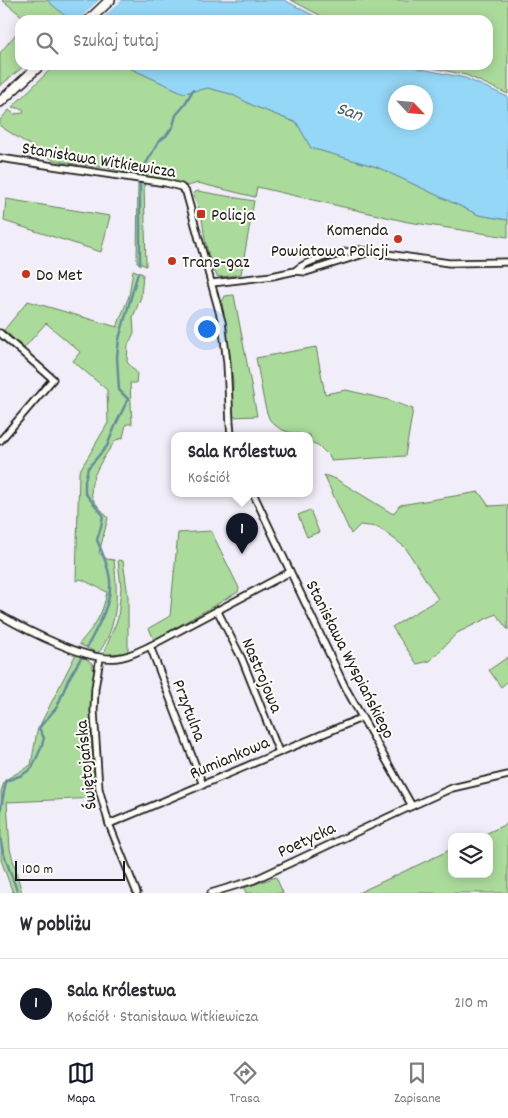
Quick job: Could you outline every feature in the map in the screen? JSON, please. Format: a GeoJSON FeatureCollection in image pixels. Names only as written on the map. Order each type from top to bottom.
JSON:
{"type":"FeatureCollection","features":[{"type":"Feature","properties":{"kind":"main road"},"geometry":{"type":"LineString","coordinates":[[94,15],[110,0]]}},
{"type":"Feature","properties":{"kind":"main road"},"geometry":{"type":"LineString","coordinates":[[0,102],[35,70]]}},
{"type":"Feature","properties":{"kind":"street","name":"Stanisława Witkiewicza"},"geometry":{"type":"LineString","coordinates":[[0,158],[181,187],[188,196],[207,271],[212,283],[226,344],[231,432]]}},
{"type":"Feature","properties":{"kind":"street"},"geometry":{"type":"LineString","coordinates":[[212,283],[272,276],[295,271],[306,272],[372,252],[449,263],[508,262]]}},
{"type":"Feature","properties":{"kind":"street"},"geometry":{"type":"LineString","coordinates":[[0,333],[53,379],[0,441]]}},
{"type":"Feature","properties":{"kind":"street"},"geometry":{"type":"LineString","coordinates":[[256,497],[290,572]]}},
{"type":"Feature","properties":{"kind":"street","name":"Stanisława Wyspiańskiego"},"geometry":{"type":"LineString","coordinates":[[0,615],[62,644],[100,658],[130,656],[290,572],[361,718],[412,806]]}},
{"type":"Feature","properties":{"kind":"street","name":"Nastrojowa"},"geometry":{"type":"LineString","coordinates":[[217,610],[242,658],[279,752]]}},
{"type":"Feature","properties":{"kind":"street","name":"Przytulna"},"geometry":{"type":"LineString","coordinates":[[150,646],[203,785]]}},
{"type":"Feature","properties":{"kind":"street","name":"Świętojańska"},"geometry":{"type":"LineString","coordinates":[[100,658],[95,688],[100,789],[108,824],[137,893]]}},
{"type":"Feature","properties":{"kind":"street","name":"Rumiankowa"},"geometry":{"type":"LineString","coordinates":[[108,824],[361,718]]}},
{"type":"Feature","properties":{"kind":"street"},"geometry":{"type":"LineString","coordinates":[[412,806],[452,788],[508,775]]}},
{"type":"Feature","properties":{"kind":"street","name":"Poetycka"},"geometry":{"type":"LineString","coordinates":[[211,893],[254,880],[412,806]]}},
{"type":"Feature","properties":{"kind":"green space"},"geometry":{"type":"Polygon","coordinates":[[[2,0],[47,0],[64,15],[21,15],[2,0]]]}},
{"type":"Feature","properties":{"kind":"green space"},"geometry":{"type":"Polygon","coordinates":[[[291,0],[508,0],[508,94],[466,75],[442,70],[493,70],[493,15],[320,15],[291,0]]]}},
{"type":"Feature","properties":{"kind":"green space"},"geometry":{"type":"Polygon","coordinates":[[[15,35],[15,70],[19,70],[0,86],[0,53],[15,35]]]}},
{"type":"Feature","properties":{"kind":"green space"},"geometry":{"type":"Polygon","coordinates":[[[50,70],[134,70],[184,93],[208,88],[231,94],[254,106],[297,123],[311,148],[377,167],[479,215],[508,220],[508,237],[408,222],[257,187],[255,197],[198,183],[188,186],[107,168],[53,160],[0,126],[0,120],[9,110],[14,114],[24,113],[23,109],[12,107],[50,70]]]}},
{"type":"Feature","properties":{"kind":"green space"},"geometry":{"type":"Polygon","coordinates":[[[138,183],[144,183],[146,266],[137,262],[138,183]]]}},
{"type":"Feature","properties":{"kind":"green space"},"geometry":{"type":"Polygon","coordinates":[[[198,191],[254,201],[241,274],[217,276],[207,248],[202,211],[200,211],[193,193],[198,191]]]}},
{"type":"Feature","properties":{"kind":"green space"},"geometry":{"type":"Polygon","coordinates":[[[6,199],[110,216],[101,252],[4,221],[6,199]]]}},
{"type":"Feature","properties":{"kind":"green space"},"geometry":{"type":"Polygon","coordinates":[[[133,270],[143,274],[141,297],[133,317],[134,333],[128,345],[127,362],[137,373],[136,383],[130,383],[132,424],[126,424],[123,438],[116,440],[107,453],[94,476],[91,492],[96,504],[108,518],[99,553],[107,559],[114,560],[116,591],[115,611],[110,631],[102,648],[97,653],[79,644],[97,620],[103,608],[107,592],[81,579],[76,581],[79,472],[108,423],[107,390],[73,361],[80,352],[46,323],[24,348],[4,330],[28,301],[117,327],[129,296],[133,270]]]}},
{"type":"Feature","properties":{"kind":"green space"},"geometry":{"type":"Polygon","coordinates":[[[234,295],[257,416],[232,417],[233,381],[222,302],[225,296],[234,295]]]}},
{"type":"Feature","properties":{"kind":"green space"},"geometry":{"type":"Polygon","coordinates":[[[316,347],[325,394],[346,390],[389,400],[413,409],[405,456],[331,461],[331,458],[318,445],[313,443],[313,432],[288,432],[278,427],[270,420],[268,415],[256,358],[316,347]]]}},
{"type":"Feature","properties":{"kind":"green space"},"geometry":{"type":"Polygon","coordinates":[[[324,475],[336,479],[393,514],[400,505],[479,492],[489,506],[508,505],[508,630],[496,614],[457,633],[430,661],[417,664],[392,627],[438,599],[405,547],[378,527],[360,525],[351,534],[324,475]]]}},
{"type":"Feature","properties":{"kind":"green space"},"geometry":{"type":"Polygon","coordinates":[[[310,510],[319,532],[307,537],[298,515],[310,510]]]}},
{"type":"Feature","properties":{"kind":"green space"},"geometry":{"type":"Polygon","coordinates":[[[211,531],[239,588],[238,592],[154,640],[149,628],[170,616],[178,533],[211,531]]]}},
{"type":"Feature","properties":{"kind":"green space"},"geometry":{"type":"Polygon","coordinates":[[[118,560],[123,561],[128,596],[128,652],[103,655],[118,618],[121,588],[118,560]]]}},
{"type":"Feature","properties":{"kind":"green space"},"geometry":{"type":"Polygon","coordinates":[[[76,654],[93,664],[93,669],[95,669],[90,717],[97,798],[7,802],[10,849],[22,893],[13,893],[1,860],[1,791],[5,780],[31,765],[37,731],[76,654]]]}},
{"type":"Feature","properties":{"kind":"green space"},"geometry":{"type":"Polygon","coordinates":[[[508,657],[508,681],[501,687],[489,670],[508,657]]]}},
{"type":"Feature","properties":{"kind":"green space"},"geometry":{"type":"Polygon","coordinates":[[[508,823],[508,893],[358,893],[448,851],[448,878],[493,878],[493,833],[487,833],[508,823]]]}},
{"type":"Feature","properties":{"kind":"green space"},"geometry":{"type":"Polygon","coordinates":[[[276,877],[283,893],[246,893],[244,888],[276,877]]]}},
{"type":"Feature","properties":{"kind":"water"},"geometry":{"type":"Polygon","coordinates":[[[47,0],[284,0],[312,15],[64,15],[47,0]]]}},
{"type":"Feature","properties":{"kind":"water","name":"San"},"geometry":{"type":"Polygon","coordinates":[[[134,70],[427,70],[465,78],[508,97],[508,220],[479,215],[377,167],[311,148],[297,123],[254,106],[231,94],[208,88],[184,93],[134,70]]]}},
{"type":"Feature","properties":{"kind":"pier"},"geometry":{"type":"Polygon","coordinates":[[[99,0],[122,0],[106,15],[83,15],[99,0]]]}},
{"type":"Feature","properties":{"kind":"waterway"},"geometry":{"type":"LineString","coordinates":[[140,174],[159,141],[166,136],[173,126],[176,115],[193,90]]}},
{"type":"Feature","properties":{"kind":"waterway"},"geometry":{"type":"LineString","coordinates":[[140,181],[140,264]]}},
{"type":"Feature","properties":{"kind":"waterway"},"geometry":{"type":"LineString","coordinates":[[87,647],[106,607],[109,598],[110,581],[107,565],[97,540],[103,515],[85,493],[85,481],[88,468],[107,446],[128,399],[119,390],[117,357],[119,339],[138,273]]}},
{"type":"Feature","properties":{"kind":"waterway"},"geometry":{"type":"LineString","coordinates":[[0,813],[6,781],[22,775],[32,768],[44,738],[39,728],[57,707],[68,680],[81,658]]}},
{"type":"Feature","properties":{"kind":"waterway"},"geometry":{"type":"LineString","coordinates":[[0,838],[3,852],[18,893]]}},
{"type":"Feature","properties":{"kind":"place","name":"Policja"},"geometry":{"type":"Point","coordinates":[201,214]}},
{"type":"Feature","properties":{"kind":"place","name":"Komenda Powiatowa Policji"},"geometry":{"type":"Point","coordinates":[398,239]}},
{"type":"Feature","properties":{"kind":"place","name":"Trans-gaz"},"geometry":{"type":"Point","coordinates":[172,261]}},
{"type":"Feature","properties":{"kind":"place","name":"Do Met"},"geometry":{"type":"Point","coordinates":[26,274]}},
{"type":"Feature","properties":{"kind":"place","name":"Sala Królestwa"},"geometry":{"type":"Point","coordinates":[242,554]}}]}
